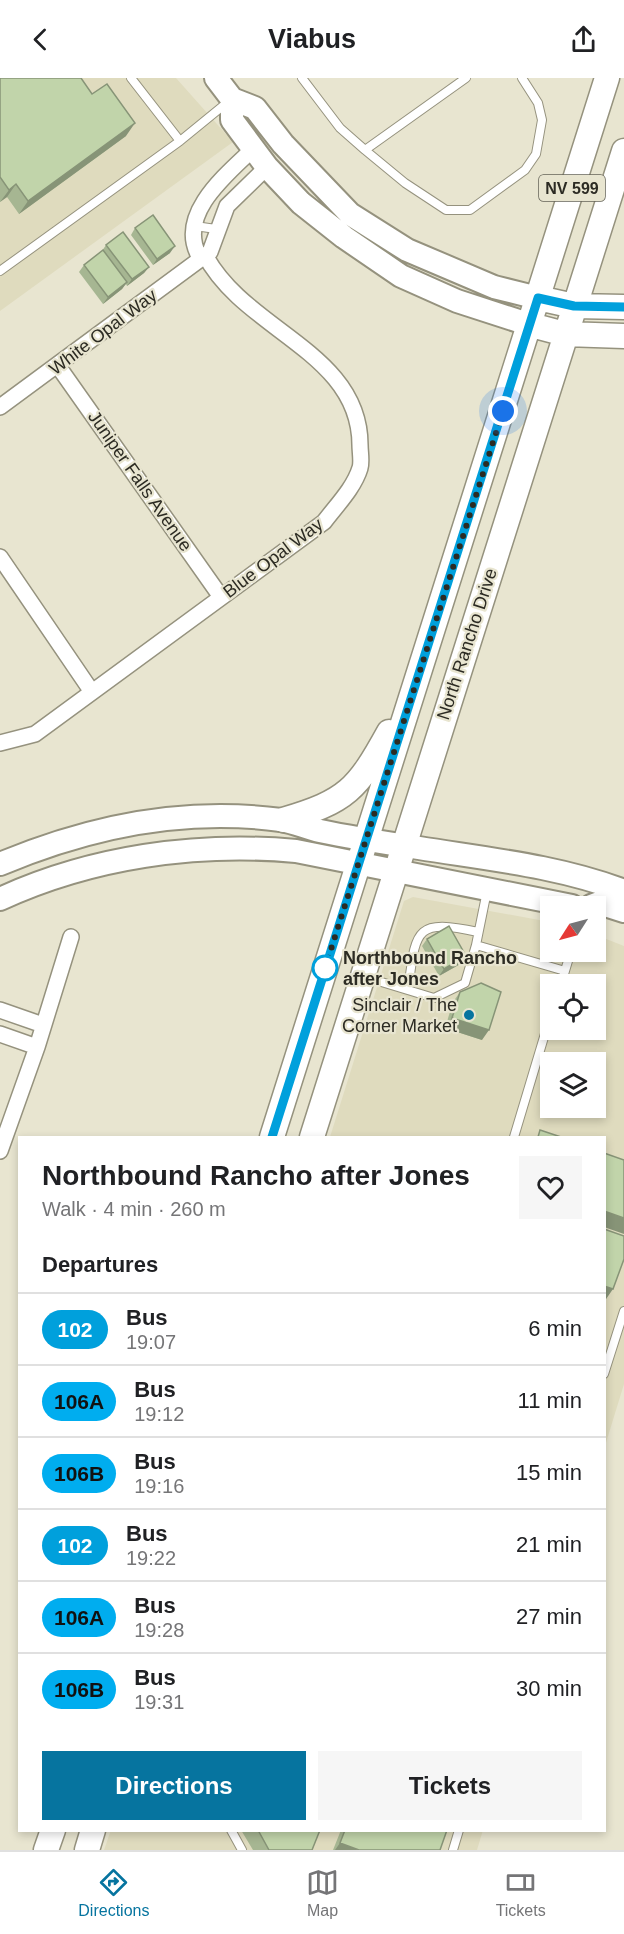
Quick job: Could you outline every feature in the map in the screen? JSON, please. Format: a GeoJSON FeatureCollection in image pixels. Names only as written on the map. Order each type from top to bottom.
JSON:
{"type":"FeatureCollection","features":[{"type":"Feature","properties":{"kind":"main road"},"geometry":{"type":"LineString","coordinates":[[216,78],[232,99],[255,108],[325,191],[350,214],[407,250],[494,287],[574,306],[624,307]]}},
{"type":"Feature","properties":{"kind":"main road","name":"North Rancho Drive"},"geometry":{"type":"LineString","coordinates":[[272,1136],[531,325],[607,78]]}},
{"type":"Feature","properties":{"kind":"main road"},"geometry":{"type":"LineString","coordinates":[[232,99],[232,120],[267,167],[310,210],[344,237],[401,276],[457,301],[564,334],[624,336]]}},
{"type":"Feature","properties":{"kind":"main road","name":"North Rancho Drive"},"geometry":{"type":"LineString","coordinates":[[312,1136],[564,334],[624,151]]}},
{"type":"Feature","properties":{"kind":"main road"},"geometry":{"type":"LineString","coordinates":[[283,820],[332,804],[347,793],[367,771],[413,691]]}},
{"type":"Feature","properties":{"kind":"main road"},"geometry":{"type":"LineString","coordinates":[[0,864],[67,838],[152,821],[226,817],[283,820],[404,846],[504,861],[585,879],[624,891]]}},
{"type":"Feature","properties":{"kind":"main road"},"geometry":{"type":"LineString","coordinates":[[0,899],[63,876],[124,859],[212,848],[296,851],[540,899]]}},
{"type":"Feature","properties":{"kind":"main road"},"geometry":{"type":"LineString","coordinates":[[606,905],[624,911]]}},
{"type":"Feature","properties":{"kind":"main road"},"geometry":{"type":"LineString","coordinates":[[606,917],[624,923]]}},
{"type":"Feature","properties":{"kind":"main road"},"geometry":{"type":"LineString","coordinates":[[46,1850],[52,1832]]}},
{"type":"Feature","properties":{"kind":"main road"},"geometry":{"type":"LineString","coordinates":[[87,1850],[92,1832]]}},
{"type":"Feature","properties":{"kind":"street","name":"Blue Opal Way"},"geometry":{"type":"LineString","coordinates":[[0,743],[34,734],[324,522],[345,494],[360,468],[360,428],[346,392],[332,373],[315,356],[273,328],[234,295],[215,274],[205,255],[198,254],[193,244],[201,206],[216,183],[253,149]]}},
{"type":"Feature","properties":{"kind":"street"},"geometry":{"type":"LineString","coordinates":[[205,255],[213,245],[216,229],[227,206],[267,167]]}},
{"type":"Feature","properties":{"kind":"street","name":"White Opal Way"},"geometry":{"type":"LineString","coordinates":[[0,407],[205,255]]}},
{"type":"Feature","properties":{"kind":"street","name":"Juniper Falls Avenue"},"geometry":{"type":"LineString","coordinates":[[58,366],[221,597]]}},
{"type":"Feature","properties":{"kind":"street"},"geometry":{"type":"LineString","coordinates":[[0,557],[92,692]]}},
{"type":"Feature","properties":{"kind":"street"},"geometry":{"type":"LineString","coordinates":[[1,1143],[37,1047],[71,937]]}},
{"type":"Feature","properties":{"kind":"street"},"geometry":{"type":"LineString","coordinates":[[3,1012],[44,1025]]}},
{"type":"Feature","properties":{"kind":"street"},"geometry":{"type":"LineString","coordinates":[[0,1034],[37,1047]]}},
{"type":"Feature","properties":{"kind":"lane"},"geometry":{"type":"LineString","coordinates":[[131,78],[180,141]]}},
{"type":"Feature","properties":{"kind":"lane"},"geometry":{"type":"LineString","coordinates":[[302,78],[340,128],[405,183],[446,210],[470,210],[525,170],[536,154],[542,120],[538,103],[522,78]]}},
{"type":"Feature","properties":{"kind":"lane"},"geometry":{"type":"LineString","coordinates":[[365,150],[466,78]]}},
{"type":"Feature","properties":{"kind":"lane"},"geometry":{"type":"LineString","coordinates":[[0,271],[180,141],[232,99]]}},
{"type":"Feature","properties":{"kind":"lane"},"geometry":{"type":"LineString","coordinates":[[195,226],[216,229]]}},
{"type":"Feature","properties":{"kind":"lane"},"geometry":{"type":"LineString","coordinates":[[364,976],[434,998],[465,983],[488,888]]}},
{"type":"Feature","properties":{"kind":"lane"},"geometry":{"type":"LineString","coordinates":[[408,990],[414,946],[419,936],[430,928],[443,924],[478,932]]}},
{"type":"Feature","properties":{"kind":"lane"},"geometry":{"type":"LineString","coordinates":[[476,945],[565,971]]}},
{"type":"Feature","properties":{"kind":"lane"},"geometry":{"type":"LineString","coordinates":[[564,974],[568,962]]}},
{"type":"Feature","properties":{"kind":"lane"},"geometry":{"type":"LineString","coordinates":[[0,1034],[3,1012]]}},
{"type":"Feature","properties":{"kind":"lane"},"geometry":{"type":"LineString","coordinates":[[514,1136],[543,1040]]}},
{"type":"Feature","properties":{"kind":"lane"},"geometry":{"type":"LineString","coordinates":[[606,1368],[624,1311]]}},
{"type":"Feature","properties":{"kind":"lane"},"geometry":{"type":"LineString","coordinates":[[232,1832],[242,1850]]}},
{"type":"Feature","properties":{"kind":"lane"},"geometry":{"type":"LineString","coordinates":[[453,1850],[458,1832]]}},
{"type":"Feature","properties":{"kind":"shaded area"},"geometry":{"type":"Polygon","coordinates":[[[0,78],[176,78],[233,142],[0,311],[0,78]]]}},
{"type":"Feature","properties":{"kind":"shaded area"},"geometry":{"type":"Polygon","coordinates":[[[413,897],[540,920],[540,962],[606,962],[606,939],[624,946],[624,1384],[606,1443],[606,1136],[330,1136],[404,901],[413,897]]]}},
{"type":"Feature","properties":{"kind":"shaded area"},"geometry":{"type":"Polygon","coordinates":[[[110,1832],[482,1832],[477,1850],[104,1850],[110,1832]]]}},
{"type":"Feature","properties":{"kind":"building"},"geometry":{"type":"Polygon","coordinates":[[[0,78],[81,78],[92,94],[107,84],[135,123],[28,201],[16,184],[9,190],[0,177],[0,78]]]}},
{"type":"Feature","properties":{"kind":"building"},"geometry":{"type":"Polygon","coordinates":[[[153,215],[175,246],[157,259],[135,228],[153,215]]]}},
{"type":"Feature","properties":{"kind":"building"},"geometry":{"type":"Polygon","coordinates":[[[123,232],[149,267],[132,279],[106,245],[123,232]]]}},
{"type":"Feature","properties":{"kind":"building"},"geometry":{"type":"Polygon","coordinates":[[[103,250],[127,282],[108,297],[84,265],[103,250]]]}},
{"type":"Feature","properties":{"kind":"building"},"geometry":{"type":"Polygon","coordinates":[[[449,926],[466,956],[444,969],[427,939],[449,926]]]}},
{"type":"Feature","properties":{"kind":"building","name":"Sinclair / The Corner Market"},"geometry":{"type":"Polygon","coordinates":[[[481,983],[501,992],[489,1030],[452,1018],[460,992],[481,983]]]}},
{"type":"Feature","properties":{"kind":"building"},"geometry":{"type":"Polygon","coordinates":[[[540,1130],[558,1136],[538,1136],[540,1130]]]}},
{"type":"Feature","properties":{"kind":"building"},"geometry":{"type":"Polygon","coordinates":[[[606,1154],[624,1160],[624,1218],[606,1212],[606,1154]]]}},
{"type":"Feature","properties":{"kind":"building"},"geometry":{"type":"Polygon","coordinates":[[[606,1230],[624,1236],[624,1259],[613,1289],[606,1287],[606,1230]]]}},
{"type":"Feature","properties":{"kind":"building"},"geometry":{"type":"Polygon","coordinates":[[[259,1832],[319,1832],[312,1850],[269,1850],[259,1832]]]}},
{"type":"Feature","properties":{"kind":"building"},"geometry":{"type":"Polygon","coordinates":[[[344,1832],[446,1832],[440,1850],[359,1850],[340,1843],[344,1832]]]}},
{"type":"Feature","properties":{"kind":"bus line","name":"102"},"geometry":{"type":"LineString","coordinates":[[272,1136],[538,298],[574,306],[624,307]]}},
{"type":"Feature","properties":{"kind":"place","name":"Northbound Rancho after Jones"},"geometry":{"type":"Point","coordinates":[325,968]}},
{"type":"Feature","properties":{"kind":"place","name":"Sinclair / The Corner Market"},"geometry":{"type":"Point","coordinates":[469,1015]}},
{"type":"Feature","properties":{"kind":"route"},"geometry":{"type":"LineString","coordinates":[[325,968],[503,411]]}}]}
